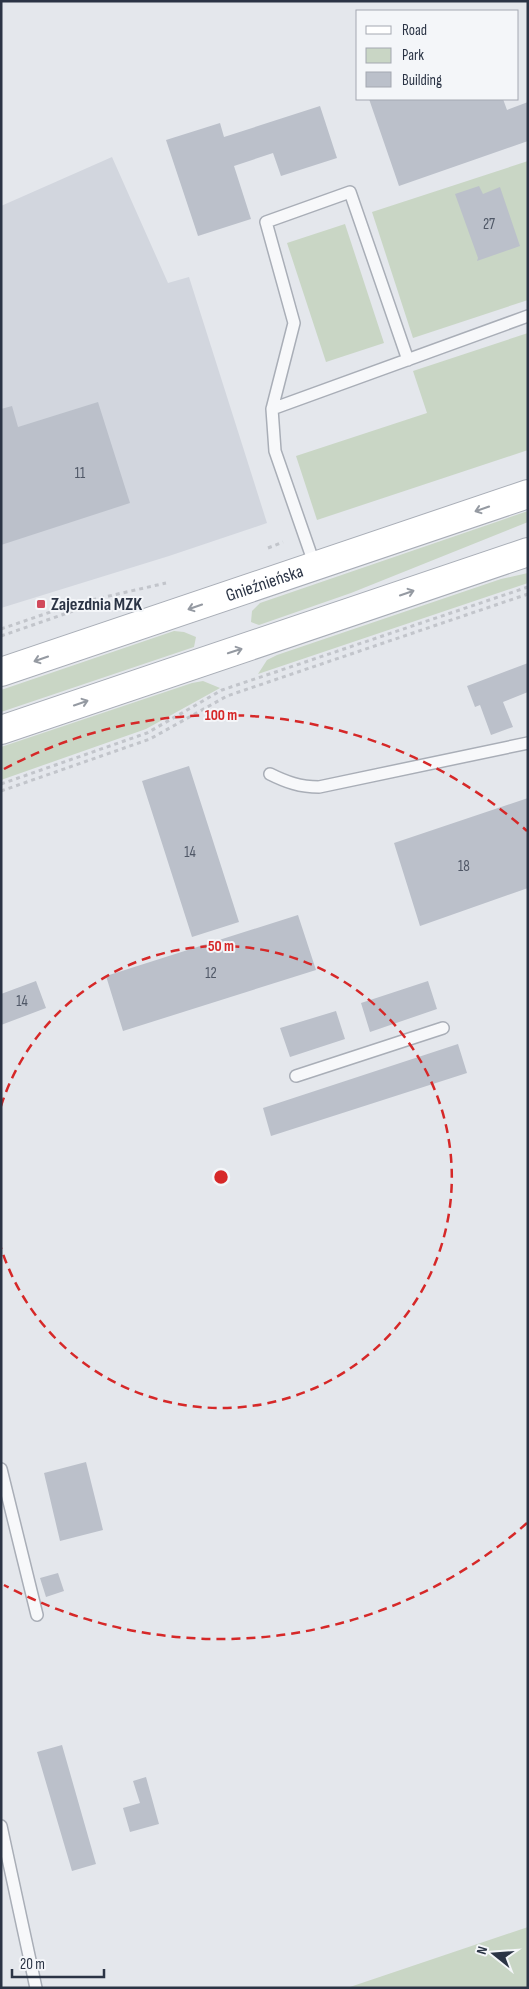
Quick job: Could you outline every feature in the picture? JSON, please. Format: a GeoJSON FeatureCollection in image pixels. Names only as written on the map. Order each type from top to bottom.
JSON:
{"type":"FeatureCollection","features":[{"type":"Feature","properties":{"kind":"street","name":"Gnieźnieńska"},"geometry":{"type":"LineString","coordinates":[[1,672],[528,494]]}},
{"type":"Feature","properties":{"kind":"street"},"geometry":{"type":"LineString","coordinates":[[1,730],[528,552]]}},
{"type":"Feature","properties":{"kind":"lane"},"geometry":{"type":"LineString","coordinates":[[315,566],[275,451],[272,409],[294,323],[266,222],[350,192],[408,360]]}},
{"type":"Feature","properties":{"kind":"lane"},"geometry":{"type":"LineString","coordinates":[[272,409],[528,316]]}},
{"type":"Feature","properties":{"kind":"lane"},"geometry":{"type":"LineString","coordinates":[[270,774],[285,782],[319,788],[528,743]]}},
{"type":"Feature","properties":{"kind":"lane"},"geometry":{"type":"LineString","coordinates":[[296,1076],[443,1028]]}},
{"type":"Feature","properties":{"kind":"lane"},"geometry":{"type":"LineString","coordinates":[[1,1469],[37,1615]]}},
{"type":"Feature","properties":{"kind":"lane"},"geometry":{"type":"LineString","coordinates":[[1,1826],[36,1988]]}},
{"type":"Feature","properties":{"kind":"path"},"geometry":{"type":"LineString","coordinates":[[260,552],[288,540]]}},
{"type":"Feature","properties":{"kind":"path"},"geometry":{"type":"LineString","coordinates":[[1,629],[74,604],[170,582]]}},
{"type":"Feature","properties":{"kind":"path"},"geometry":{"type":"LineString","coordinates":[[1,784],[147,732],[222,690],[528,587]]}},
{"type":"Feature","properties":{"kind":"path"},"geometry":{"type":"LineString","coordinates":[[1,791],[150,739],[227,696],[528,594]]}},
{"type":"Feature","properties":{"kind":"shaded area"},"geometry":{"type":"Polygon","coordinates":[[[112,157],[168,283],[189,277],[267,523],[169,556],[1,608],[1,206],[112,157]]]}},
{"type":"Feature","properties":{"kind":"green space"},"geometry":{"type":"Polygon","coordinates":[[[528,161],[528,300],[413,338],[372,212],[528,161]]]}},
{"type":"Feature","properties":{"kind":"green space"},"geometry":{"type":"Polygon","coordinates":[[[345,224],[384,343],[326,362],[287,243],[345,224]]]}},
{"type":"Feature","properties":{"kind":"green space"},"geometry":{"type":"Polygon","coordinates":[[[528,333],[528,450],[317,520],[296,456],[427,413],[413,371],[528,333]]]}},
{"type":"Feature","properties":{"kind":"green space"},"geometry":{"type":"Polygon","coordinates":[[[528,511],[528,522],[351,593],[259,625],[251,622],[252,611],[260,603],[528,511]]]}},
{"type":"Feature","properties":{"kind":"green space"},"geometry":{"type":"Polygon","coordinates":[[[528,573],[528,583],[258,674],[267,660],[277,655],[501,579],[528,573]]]}},
{"type":"Feature","properties":{"kind":"green space"},"geometry":{"type":"Polygon","coordinates":[[[174,631],[184,632],[196,637],[194,647],[1,712],[1,690],[174,631]]]}},
{"type":"Feature","properties":{"kind":"green space"},"geometry":{"type":"Polygon","coordinates":[[[203,681],[220,688],[146,729],[1,780],[1,747],[192,683],[203,681]]]}},
{"type":"Feature","properties":{"kind":"green space"},"geometry":{"type":"Polygon","coordinates":[[[528,1927],[528,1988],[347,1988],[528,1927]]]}},
{"type":"Feature","properties":{"kind":"building"},"geometry":{"type":"Polygon","coordinates":[[[369,100],[503,100],[507,110],[528,102],[528,141],[399,186],[369,100]]]}},
{"type":"Feature","properties":{"kind":"building"},"geometry":{"type":"Polygon","coordinates":[[[320,106],[337,158],[281,176],[273,153],[234,166],[251,219],[198,236],[166,140],[220,123],[224,137],[320,106]]]}},
{"type":"Feature","properties":{"kind":"building"},"geometry":{"type":"Polygon","coordinates":[[[479,186],[483,194],[500,187],[520,246],[477,261],[478,258],[455,194],[479,186]]]}},
{"type":"Feature","properties":{"kind":"building"},"geometry":{"type":"Polygon","coordinates":[[[98,402],[130,503],[1,545],[1,409],[12,406],[18,427],[98,402]]]}},
{"type":"Feature","properties":{"kind":"building"},"geometry":{"type":"Polygon","coordinates":[[[528,663],[528,692],[503,702],[513,727],[491,735],[480,705],[475,707],[467,686],[528,663]]]}},
{"type":"Feature","properties":{"kind":"building"},"geometry":{"type":"Polygon","coordinates":[[[189,766],[239,922],[192,937],[142,781],[189,766]]]}},
{"type":"Feature","properties":{"kind":"building"},"geometry":{"type":"Polygon","coordinates":[[[528,798],[528,888],[420,926],[394,843],[528,798]]]}},
{"type":"Feature","properties":{"kind":"building"},"geometry":{"type":"Polygon","coordinates":[[[298,915],[316,970],[123,1031],[106,976],[298,915]]]}},
{"type":"Feature","properties":{"kind":"building"},"geometry":{"type":"Polygon","coordinates":[[[36,981],[46,1008],[1,1025],[1,994],[36,981]]]}},
{"type":"Feature","properties":{"kind":"building"},"geometry":{"type":"Polygon","coordinates":[[[428,981],[437,1009],[370,1032],[361,1003],[428,981]]]}},
{"type":"Feature","properties":{"kind":"building"},"geometry":{"type":"Polygon","coordinates":[[[336,1011],[345,1039],[290,1057],[280,1028],[336,1011]]]}},
{"type":"Feature","properties":{"kind":"building"},"geometry":{"type":"Polygon","coordinates":[[[458,1044],[467,1073],[271,1136],[263,1108],[458,1044]]]}},
{"type":"Feature","properties":{"kind":"building"},"geometry":{"type":"Polygon","coordinates":[[[86,1462],[103,1530],[60,1541],[44,1473],[86,1462]]]}},
{"type":"Feature","properties":{"kind":"building"},"geometry":{"type":"Polygon","coordinates":[[[58,1573],[64,1591],[46,1597],[40,1578],[58,1573]]]}},
{"type":"Feature","properties":{"kind":"building"},"geometry":{"type":"Polygon","coordinates":[[[62,1745],[96,1864],[72,1871],[37,1752],[62,1745]]]}},
{"type":"Feature","properties":{"kind":"building"},"geometry":{"type":"Polygon","coordinates":[[[146,1777],[159,1824],[130,1832],[123,1808],[140,1803],[133,1781],[146,1777]]]}},
{"type":"Feature","properties":{"kind":"place","name":"Zajezdnia MZK"},"geometry":{"type":"Point","coordinates":[41,604]}}]}
